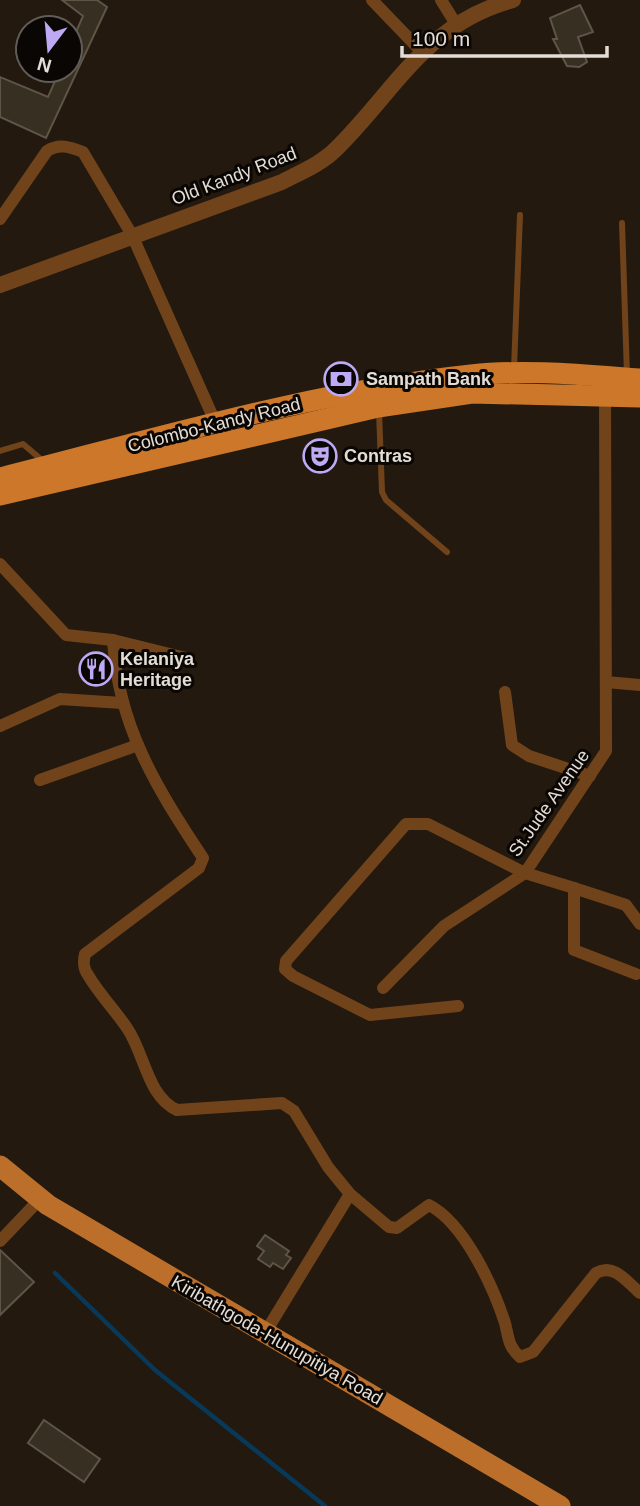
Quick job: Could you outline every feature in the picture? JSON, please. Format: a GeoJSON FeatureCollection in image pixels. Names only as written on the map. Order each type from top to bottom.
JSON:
{"type":"FeatureCollection","features":[{"type":"Feature","properties":{"kind":"highway","name":"Colombo-Kandy Road"},"geometry":{"type":"LineString","coordinates":[[0,495],[342,396],[472,375],[514,373],[605,386],[640,397]]}},
{"type":"Feature","properties":{"kind":"highway","name":"Colombo-Kandy Road"},"geometry":{"type":"LineString","coordinates":[[0,478],[47,466],[220,433],[379,407],[472,393],[605,386],[634,379]]}},
{"type":"Feature","properties":{"kind":"main road","name":"Kiribathgoda-Hunupitiya Road"},"geometry":{"type":"LineString","coordinates":[[0,1166],[40,1199],[560,1506]]}},
{"type":"Feature","properties":{"kind":"street"},"geometry":{"type":"LineString","coordinates":[[372,0],[421,51]]}},
{"type":"Feature","properties":{"kind":"street"},"geometry":{"type":"LineString","coordinates":[[441,0],[456,23]]}},
{"type":"Feature","properties":{"kind":"street","name":"Old Kandy Road"},"geometry":{"type":"LineString","coordinates":[[0,285],[282,182],[313,166],[336,149],[421,51],[456,23],[502,1]]}},
{"type":"Feature","properties":{"kind":"street"},"geometry":{"type":"LineString","coordinates":[[0,219],[47,151],[54,146],[64,146],[83,152],[132,235],[220,433]]}},
{"type":"Feature","properties":{"kind":"street","name":"St.Jude Avenue"},"geometry":{"type":"LineString","coordinates":[[458,1006],[370,1015],[293,976],[285,969],[286,961],[406,824],[428,824],[525,873],[606,751],[605,386]]}},
{"type":"Feature","properties":{"kind":"street"},"geometry":{"type":"LineString","coordinates":[[0,564],[66,635],[113,640],[190,659]]}},
{"type":"Feature","properties":{"kind":"street"},"geometry":{"type":"LineString","coordinates":[[113,640],[116,679],[128,727],[170,809],[203,858],[199,868],[85,954],[83,963],[87,975],[129,1030],[157,1094],[167,1106],[177,1110],[282,1102],[294,1111],[328,1167],[350,1194],[389,1227],[397,1228],[429,1205],[443,1212],[467,1239],[505,1323],[509,1347],[520,1357],[534,1352],[596,1273],[604,1268],[611,1269],[640,1293]]}},
{"type":"Feature","properties":{"kind":"street"},"geometry":{"type":"LineString","coordinates":[[606,682],[640,685]]}},
{"type":"Feature","properties":{"kind":"street"},"geometry":{"type":"LineString","coordinates":[[505,692],[512,745],[529,756],[590,776]]}},
{"type":"Feature","properties":{"kind":"street"},"geometry":{"type":"LineString","coordinates":[[0,726],[60,699],[122,703]]}},
{"type":"Feature","properties":{"kind":"street"},"geometry":{"type":"LineString","coordinates":[[40,780],[138,745]]}},
{"type":"Feature","properties":{"kind":"street"},"geometry":{"type":"LineString","coordinates":[[383,988],[444,926],[525,873],[626,905],[640,924]]}},
{"type":"Feature","properties":{"kind":"street"},"geometry":{"type":"LineString","coordinates":[[573,888],[573,950],[636,974]]}},
{"type":"Feature","properties":{"kind":"street"},"geometry":{"type":"LineString","coordinates":[[265,1333],[350,1194]]}},
{"type":"Feature","properties":{"kind":"street"},"geometry":{"type":"LineString","coordinates":[[0,1241],[40,1199]]}},
{"type":"Feature","properties":{"kind":"lane"},"geometry":{"type":"LineString","coordinates":[[514,373],[520,215]]}},
{"type":"Feature","properties":{"kind":"lane"},"geometry":{"type":"LineString","coordinates":[[622,223],[634,379]]}},
{"type":"Feature","properties":{"kind":"lane"},"geometry":{"type":"LineString","coordinates":[[379,407],[382,492],[386,500],[447,552]]}},
{"type":"Feature","properties":{"kind":"lane"},"geometry":{"type":"LineString","coordinates":[[0,451],[23,444],[47,466]]}},
{"type":"Feature","properties":{"kind":"building"},"geometry":{"type":"Polygon","coordinates":[[[62,0],[97,0],[107,7],[84,56],[84,14],[62,0]]]}},
{"type":"Feature","properties":{"kind":"building"},"geometry":{"type":"Polygon","coordinates":[[[580,5],[593,32],[578,37],[587,62],[579,67],[567,66],[553,39],[557,39],[550,18],[580,5]]]}},
{"type":"Feature","properties":{"kind":"building"},"geometry":{"type":"Polygon","coordinates":[[[0,77],[14,84],[48,97],[54,84],[71,84],[46,138],[0,117],[0,77]]]}},
{"type":"Feature","properties":{"kind":"building"},"geometry":{"type":"Polygon","coordinates":[[[265,1235],[289,1251],[286,1255],[291,1258],[283,1269],[273,1263],[270,1267],[258,1259],[264,1251],[257,1246],[265,1235]]]}},
{"type":"Feature","properties":{"kind":"building"},"geometry":{"type":"Polygon","coordinates":[[[0,1250],[34,1282],[0,1315],[0,1250]]]}},
{"type":"Feature","properties":{"kind":"building"},"geometry":{"type":"Polygon","coordinates":[[[44,1420],[100,1459],[84,1482],[28,1443],[44,1420]]]}},
{"type":"Feature","properties":{"kind":"waterway"},"geometry":{"type":"LineString","coordinates":[[55,1273],[155,1370],[325,1506]]}},
{"type":"Feature","properties":{"kind":"place","name":"Sampath Bank"},"geometry":{"type":"Point","coordinates":[341,379]}},
{"type":"Feature","properties":{"kind":"place","name":"Contras"},"geometry":{"type":"Point","coordinates":[320,456]}},
{"type":"Feature","properties":{"kind":"place","name":"Kelaniya Heritage"},"geometry":{"type":"Point","coordinates":[96,669]}}]}
